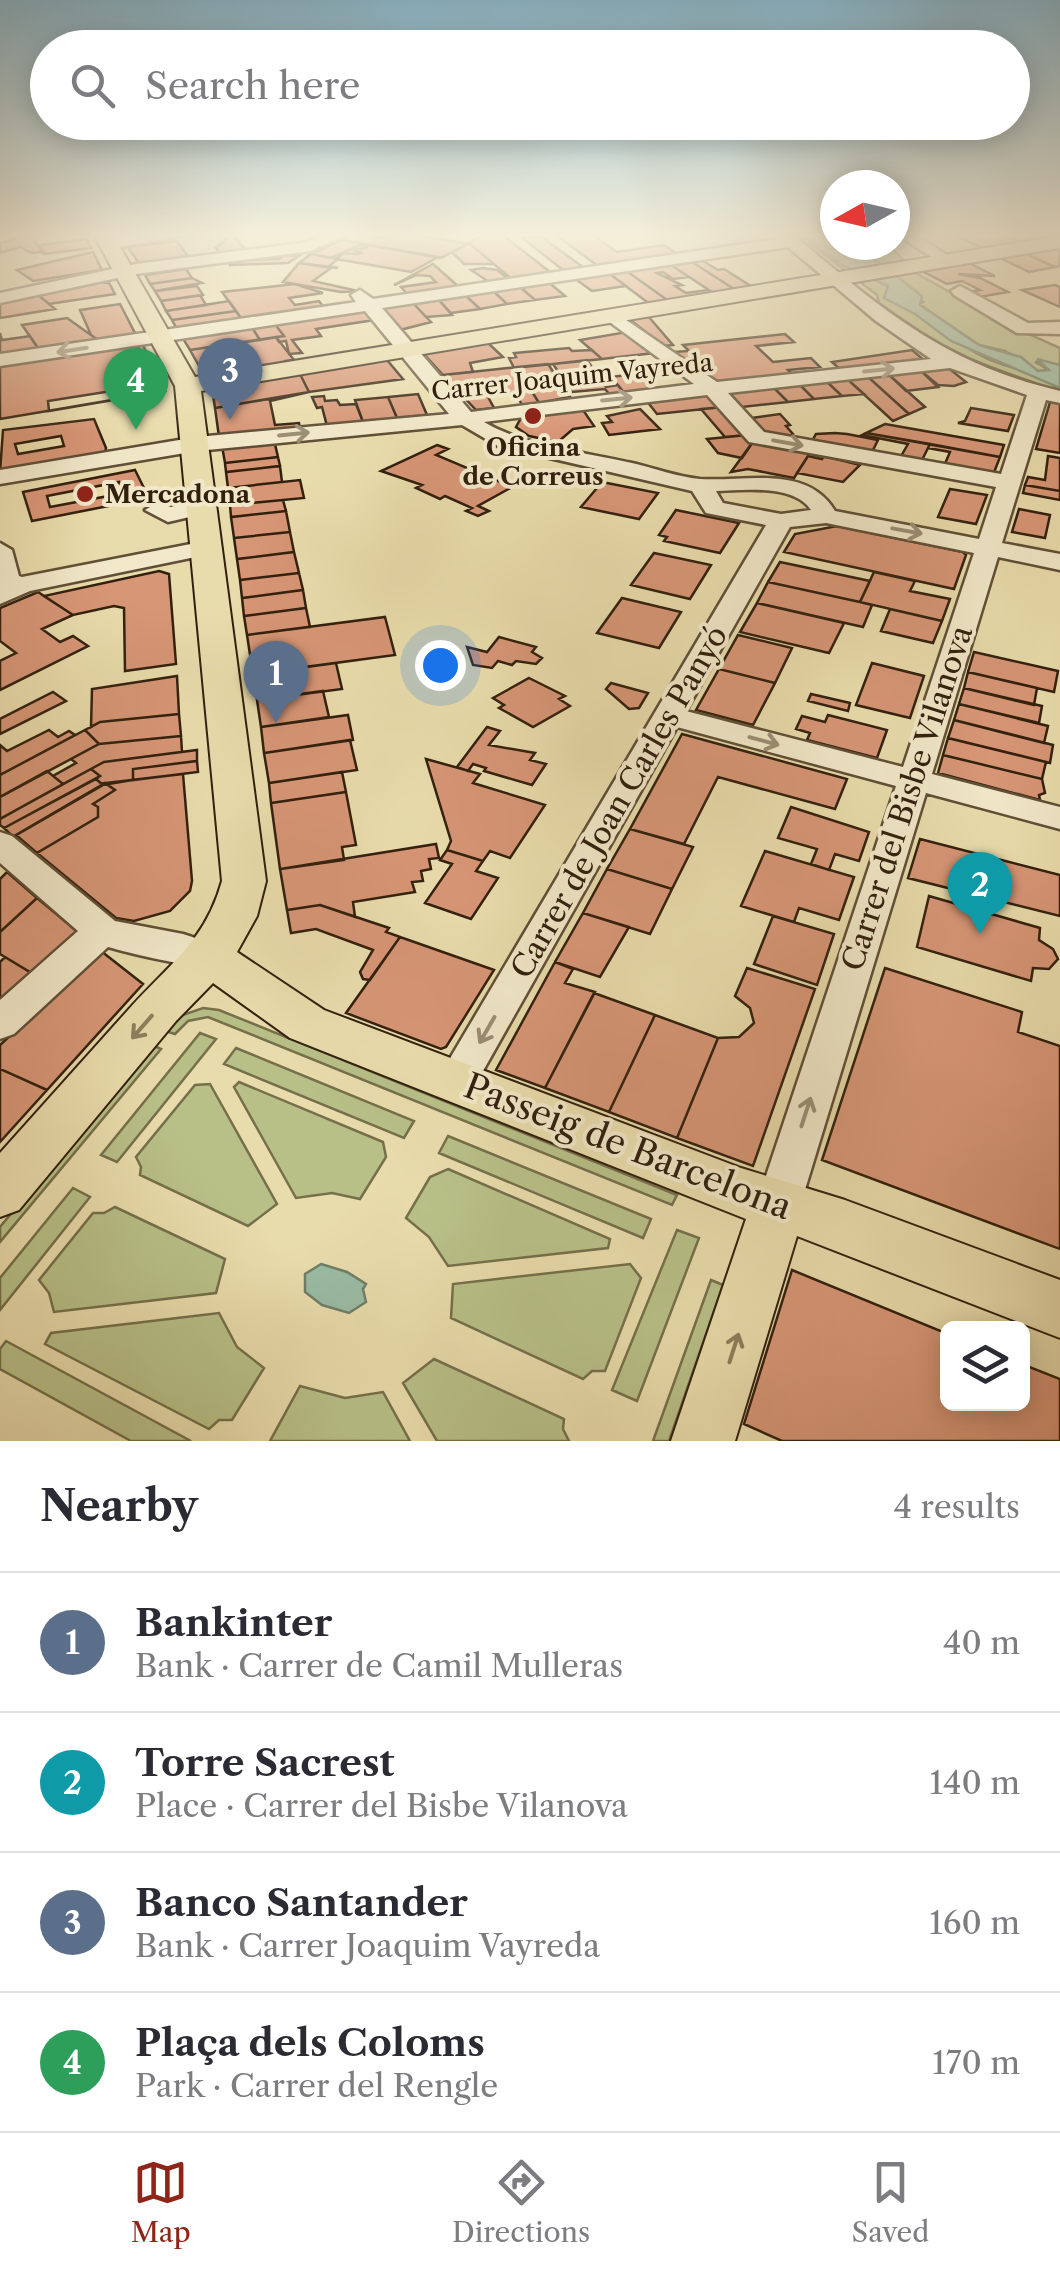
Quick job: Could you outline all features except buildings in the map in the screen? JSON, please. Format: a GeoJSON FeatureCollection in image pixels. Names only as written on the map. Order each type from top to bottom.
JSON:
{"type":"FeatureCollection","features":[{"type":"Feature","properties":{"kind":"main road"},"geometry":{"type":"LineString","coordinates":[[0,1192],[159,1008],[210,957],[235,916],[244,881],[188,386],[138,300]]}},
{"type":"Feature","properties":{"kind":"main road"},"geometry":{"type":"LineString","coordinates":[[188,386],[710,300]]}},
{"type":"Feature","properties":{"kind":"main road","name":"Passeig de Barcelona"},"geometry":{"type":"LineString","coordinates":[[210,957],[290,1016],[778,1206],[845,1226],[1060,1309]]}},
{"type":"Feature","properties":{"kind":"main road"},"geometry":{"type":"LineString","coordinates":[[703,1441],[778,1206]]}},
{"type":"Feature","properties":{"kind":"street"},"geometry":{"type":"LineString","coordinates":[[0,360],[363,300]]}},
{"type":"Feature","properties":{"kind":"street"},"geometry":{"type":"LineString","coordinates":[[364,300],[410,350],[462,419],[506,441],[701,486],[723,482],[792,490],[812,496],[826,516]]}},
{"type":"Feature","properties":{"kind":"street"},"geometry":{"type":"LineString","coordinates":[[864,300],[952,362],[1049,394]]}},
{"type":"Feature","properties":{"kind":"street"},"geometry":{"type":"LineString","coordinates":[[976,300],[1024,328],[1060,328]]}},
{"type":"Feature","properties":{"kind":"street"},"geometry":{"type":"LineString","coordinates":[[613,316],[712,388],[757,438],[1009,482]]}},
{"type":"Feature","properties":{"kind":"street","name":"Carrer Joaquim Vayreda"},"geometry":{"type":"LineString","coordinates":[[0,478],[114,447],[197,444],[462,419],[952,362]]}},
{"type":"Feature","properties":{"kind":"street","name":"Carrer del Bisbe Vilanova"},"geometry":{"type":"LineString","coordinates":[[778,1206],[1009,482],[1049,394]]}},
{"type":"Feature","properties":{"kind":"street"},"geometry":{"type":"LineString","coordinates":[[701,486],[714,508],[781,521],[826,516],[1060,562]]}},
{"type":"Feature","properties":{"kind":"street"},"geometry":{"type":"LineString","coordinates":[[157,510],[205,531]]}},
{"type":"Feature","properties":{"kind":"street","name":"Carrer de Joan Carles Panyó"},"geometry":{"type":"LineString","coordinates":[[456,1082],[781,521]]}},
{"type":"Feature","properties":{"kind":"street"},"geometry":{"type":"LineString","coordinates":[[121,554],[205,531]]}},
{"type":"Feature","properties":{"kind":"street"},"geometry":{"type":"LineString","coordinates":[[0,550],[11,590],[205,531]]}},
{"type":"Feature","properties":{"kind":"street"},"geometry":{"type":"LineString","coordinates":[[670,716],[1060,818]]}},
{"type":"Feature","properties":{"kind":"street"},"geometry":{"type":"LineString","coordinates":[[0,844],[102,930],[119,938],[193,949],[210,957]]}},
{"type":"Feature","properties":{"kind":"street"},"geometry":{"type":"LineString","coordinates":[[0,1022],[102,930]]}},
{"type":"Feature","properties":{"kind":"shaded area"},"geometry":{"type":"Polygon","coordinates":[[[878,300],[888,300],[910,311],[973,351],[1037,376],[1060,392],[950,352],[878,300]]]}},
{"type":"Feature","properties":{"kind":"shaded area"},"geometry":{"type":"Polygon","coordinates":[[[888,300],[921,300],[920,305],[979,345],[1021,357],[1038,371],[1049,370],[1037,359],[1060,365],[1060,388],[951,341],[915,314],[888,300]]]}},
{"type":"Feature","properties":{"kind":"shaded area"},"geometry":{"type":"Polygon","coordinates":[[[921,300],[965,300],[1060,348],[1060,365],[1035,362],[1049,370],[1038,371],[1005,351],[979,345],[919,304],[921,300]]]}},
{"type":"Feature","properties":{"kind":"shaded area"},"geometry":{"type":"Polygon","coordinates":[[[203,1008],[219,1010],[677,1195],[672,1205],[208,1017],[188,1021],[175,1034],[165,1031],[180,1016],[203,1008]]]}},
{"type":"Feature","properties":{"kind":"shaded area"},"geometry":{"type":"Polygon","coordinates":[[[200,1033],[216,1039],[117,1162],[101,1155],[200,1033]]]}},
{"type":"Feature","properties":{"kind":"shaded area"},"geometry":{"type":"Polygon","coordinates":[[[152,1045],[161,1049],[0,1242],[0,1227],[152,1045]]]}},
{"type":"Feature","properties":{"kind":"shaded area"},"geometry":{"type":"Polygon","coordinates":[[[236,1048],[414,1121],[404,1138],[224,1064],[236,1048]]]}},
{"type":"Feature","properties":{"kind":"shaded area"},"geometry":{"type":"Polygon","coordinates":[[[239,1082],[383,1142],[386,1157],[360,1199],[332,1193],[296,1198],[234,1087],[239,1082]]]}},
{"type":"Feature","properties":{"kind":"shaded area"},"geometry":{"type":"Polygon","coordinates":[[[210,1084],[277,1204],[248,1226],[140,1175],[136,1157],[195,1085],[210,1084]]]}},
{"type":"Feature","properties":{"kind":"shaded area"},"geometry":{"type":"Polygon","coordinates":[[[448,1136],[651,1219],[643,1238],[439,1153],[448,1136]]]}},
{"type":"Feature","properties":{"kind":"shaded area"},"geometry":{"type":"Polygon","coordinates":[[[448,1169],[610,1239],[608,1248],[448,1266],[429,1237],[406,1218],[430,1177],[448,1169]]]}},
{"type":"Feature","properties":{"kind":"shaded area"},"geometry":{"type":"Polygon","coordinates":[[[73,1188],[90,1197],[0,1310],[0,1278],[73,1188]]]}},
{"type":"Feature","properties":{"kind":"shaded area"},"geometry":{"type":"Polygon","coordinates":[[[115,1207],[225,1259],[216,1293],[54,1312],[49,1293],[39,1280],[93,1213],[115,1207]]]}},
{"type":"Feature","properties":{"kind":"shaded area"},"geometry":{"type":"Polygon","coordinates":[[[677,1230],[699,1238],[637,1401],[612,1390],[677,1230]]]}},
{"type":"Feature","properties":{"kind":"shaded area"},"geometry":{"type":"Polygon","coordinates":[[[321,1264],[347,1272],[366,1284],[366,1302],[349,1313],[322,1305],[305,1292],[305,1274],[321,1264]]]}},
{"type":"Feature","properties":{"kind":"shaded area"},"geometry":{"type":"Polygon","coordinates":[[[630,1264],[641,1278],[605,1371],[592,1371],[583,1379],[451,1318],[453,1284],[630,1264]]]}},
{"type":"Feature","properties":{"kind":"shaded area"},"geometry":{"type":"Polygon","coordinates":[[[711,1280],[723,1285],[669,1441],[653,1441],[711,1280]]]}},
{"type":"Feature","properties":{"kind":"shaded area"},"geometry":{"type":"Polygon","coordinates":[[[219,1313],[237,1347],[264,1368],[232,1420],[219,1420],[209,1429],[45,1344],[51,1333],[219,1313]]]}},
{"type":"Feature","properties":{"kind":"shaded area"},"geometry":{"type":"Polygon","coordinates":[[[6,1341],[191,1441],[131,1441],[0,1369],[0,1349],[6,1341]]]}},
{"type":"Feature","properties":{"kind":"shaded area"},"geometry":{"type":"Polygon","coordinates":[[[434,1359],[564,1419],[563,1429],[569,1441],[437,1441],[403,1383],[434,1359]]]}},
{"type":"Feature","properties":{"kind":"shaded area"},"geometry":{"type":"Polygon","coordinates":[[[300,1386],[345,1398],[383,1392],[410,1441],[270,1441],[300,1386]]]}},
{"type":"Feature","properties":{"kind":"place","name":"Oficina de Correus"},"geometry":{"type":"Point","coordinates":[533,416]}},
{"type":"Feature","properties":{"kind":"place","name":"Banco Santander"},"geometry":{"type":"Point","coordinates":[230,420]}},
{"type":"Feature","properties":{"kind":"place","name":"Plaça dels Coloms"},"geometry":{"type":"Point","coordinates":[136,430]}},
{"type":"Feature","properties":{"kind":"place","name":"Mercadona"},"geometry":{"type":"Point","coordinates":[85,494]}},
{"type":"Feature","properties":{"kind":"place","name":"Bankinter"},"geometry":{"type":"Point","coordinates":[276,723]}},
{"type":"Feature","properties":{"kind":"place","name":"Torre Sacrest"},"geometry":{"type":"Point","coordinates":[980,934]}}]}
